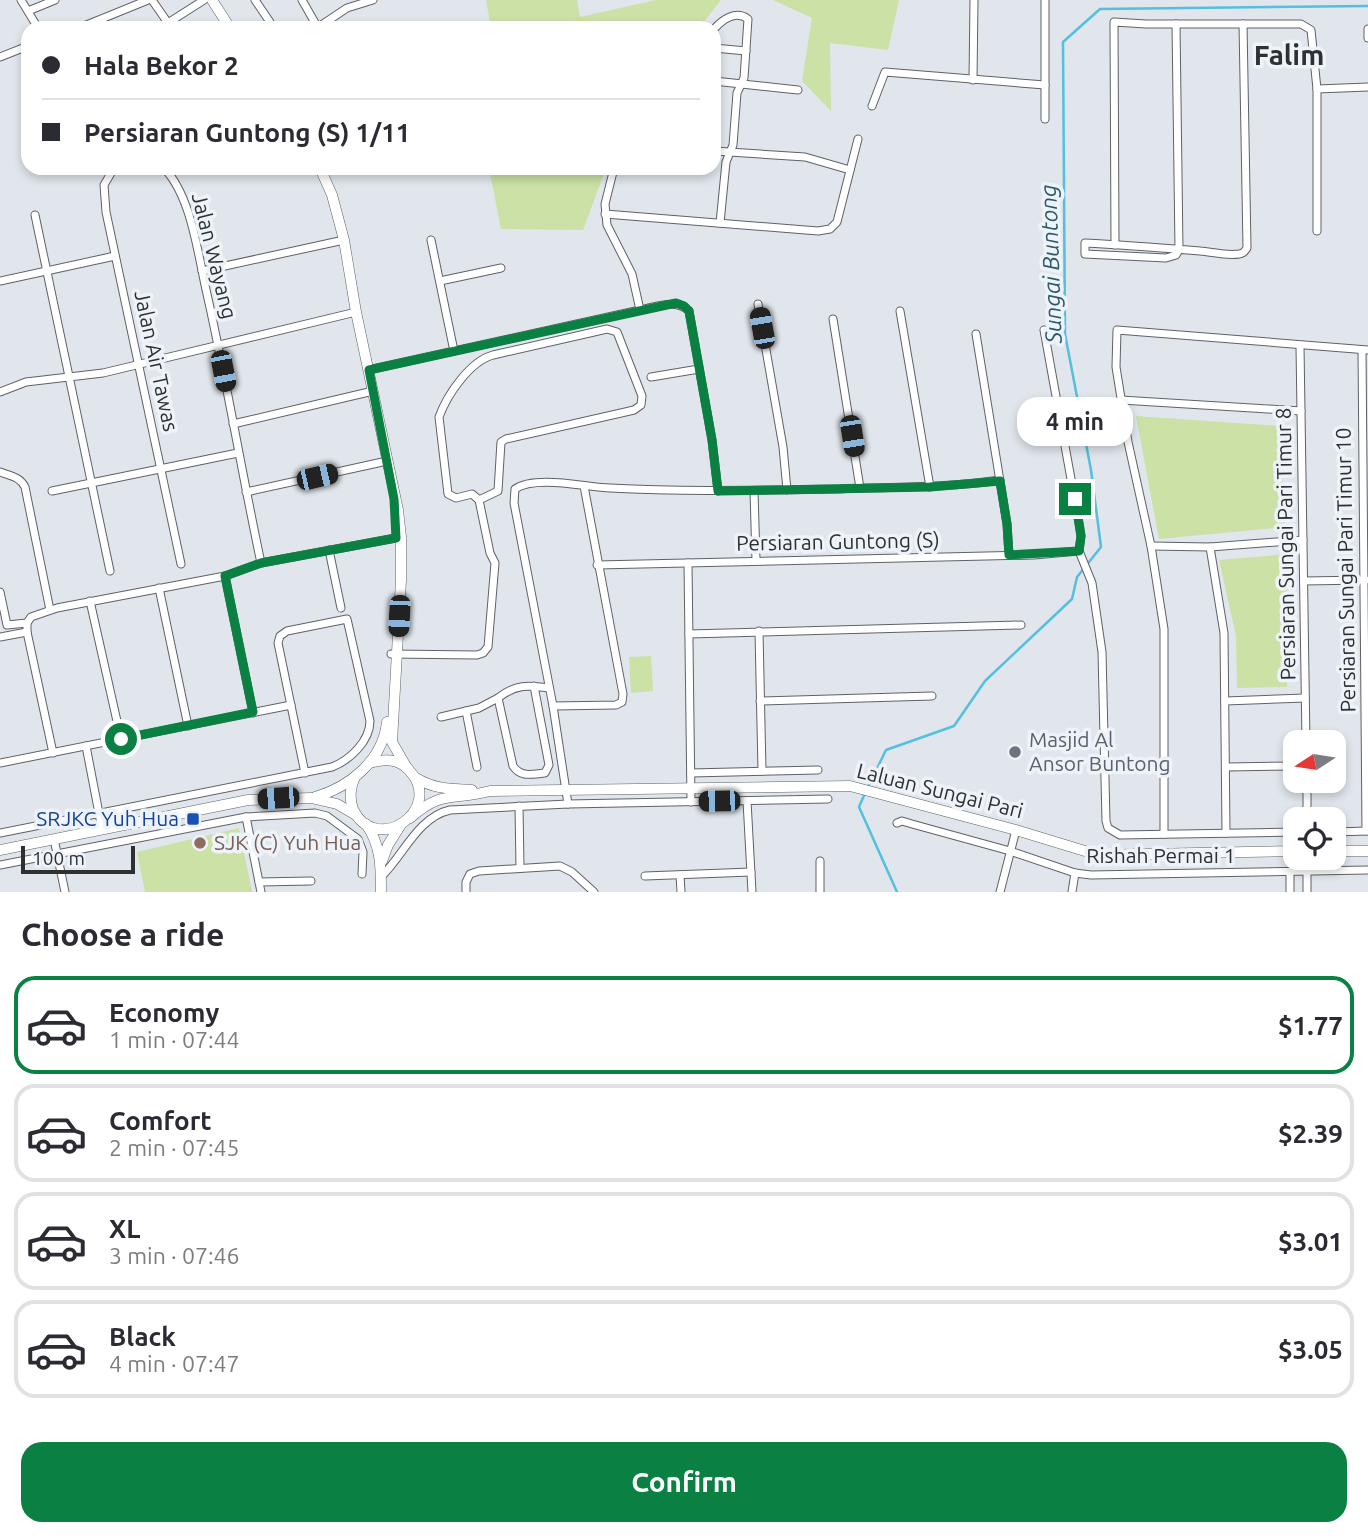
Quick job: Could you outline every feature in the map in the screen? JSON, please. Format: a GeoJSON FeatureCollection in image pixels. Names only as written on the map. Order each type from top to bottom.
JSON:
{"type":"FeatureCollection","features":[{"type":"Feature","properties":{"kind":"main road"},"geometry":{"type":"LineString","coordinates":[[212,0],[226,21]]}},
{"type":"Feature","properties":{"kind":"main road"},"geometry":{"type":"LineString","coordinates":[[323,175],[332,195],[344,240],[356,312],[398,510],[392,742],[415,778],[428,786],[490,791]]}},
{"type":"Feature","properties":{"kind":"main road"},"geometry":{"type":"LineString","coordinates":[[0,850],[246,800],[311,798],[333,792],[368,763],[382,747],[394,654]]}},
{"type":"Feature","properties":{"kind":"main road"},"geometry":{"type":"LineString","coordinates":[[368,763],[395,761],[407,768]]}},
{"type":"Feature","properties":{"kind":"main road"},"geometry":{"type":"LineString","coordinates":[[356,774],[350,794],[356,814]]}},
{"type":"Feature","properties":{"kind":"main road"},"geometry":{"type":"LineString","coordinates":[[382,892],[384,853],[400,826],[411,818],[419,799],[415,778]]}},
{"type":"Feature","properties":{"kind":"main road","name":"Laluan Sungai Pari"},"geometry":{"type":"LineString","coordinates":[[411,818],[426,804],[435,800],[490,791],[850,786],[881,792],[1098,855],[1283,851]]}},
{"type":"Feature","properties":{"kind":"main road"},"geometry":{"type":"LineString","coordinates":[[311,798],[337,804],[356,814],[375,836],[382,865]]}},
{"type":"Feature","properties":{"kind":"main road"},"geometry":{"type":"LineString","coordinates":[[366,824],[382,829],[400,826]]}},
{"type":"Feature","properties":{"kind":"main road"},"geometry":{"type":"LineString","coordinates":[[1346,851],[1368,851]]}},
{"type":"Feature","properties":{"kind":"street"},"geometry":{"type":"LineString","coordinates":[[21,0],[34,21]]}},
{"type":"Feature","properties":{"kind":"street"},"geometry":{"type":"LineString","coordinates":[[28,11],[55,0]]}},
{"type":"Feature","properties":{"kind":"street"},"geometry":{"type":"LineString","coordinates":[[97,21],[150,0],[166,21]]}},
{"type":"Feature","properties":{"kind":"street"},"geometry":{"type":"LineString","coordinates":[[171,21],[204,0]]}},
{"type":"Feature","properties":{"kind":"street"},"geometry":{"type":"LineString","coordinates":[[255,0],[269,21]]}},
{"type":"Feature","properties":{"kind":"street"},"geometry":{"type":"LineString","coordinates":[[302,0],[314,21]]}},
{"type":"Feature","properties":{"kind":"street"},"geometry":{"type":"LineString","coordinates":[[328,21],[347,8],[373,0]]}},
{"type":"Feature","properties":{"kind":"street"},"geometry":{"type":"LineString","coordinates":[[974,0],[974,79]]}},
{"type":"Feature","properties":{"kind":"street"},"geometry":{"type":"LineString","coordinates":[[1045,0],[1045,119]]}},
{"type":"Feature","properties":{"kind":"street"},"geometry":{"type":"LineString","coordinates":[[720,223],[726,162],[733,145],[737,93],[744,78],[749,21],[746,16],[730,16],[721,23]]}},
{"type":"Feature","properties":{"kind":"street"},"geometry":{"type":"LineString","coordinates":[[1115,245],[1114,22],[1301,24],[1311,30],[1317,89],[1317,231]]}},
{"type":"Feature","properties":{"kind":"street"},"geometry":{"type":"LineString","coordinates":[[1176,24],[1180,250],[1176,255],[1166,258],[1085,254],[1085,243],[1180,250],[1238,254],[1244,252],[1248,241],[1243,24]]}},
{"type":"Feature","properties":{"kind":"street"},"geometry":{"type":"LineString","coordinates":[[1368,29],[1368,38]]}},
{"type":"Feature","properties":{"kind":"street"},"geometry":{"type":"LineString","coordinates":[[721,48],[746,51]]}},
{"type":"Feature","properties":{"kind":"street"},"geometry":{"type":"LineString","coordinates":[[0,57],[21,49]]}},
{"type":"Feature","properties":{"kind":"street"},"geometry":{"type":"LineString","coordinates":[[872,106],[885,72],[1045,85]]}},
{"type":"Feature","properties":{"kind":"street"},"geometry":{"type":"LineString","coordinates":[[721,82],[798,90]]}},
{"type":"Feature","properties":{"kind":"street"},"geometry":{"type":"LineString","coordinates":[[1317,89],[1368,88]]}},
{"type":"Feature","properties":{"kind":"street"},"geometry":{"type":"LineString","coordinates":[[605,214],[825,230],[834,227],[837,222],[858,139]]}},
{"type":"Feature","properties":{"kind":"street"},"geometry":{"type":"LineString","coordinates":[[721,151],[805,157],[850,170]]}},
{"type":"Feature","properties":{"kind":"street","name":"Jalan Air Tawas"},"geometry":{"type":"LineString","coordinates":[[110,175],[104,185],[106,212],[181,564]]}},
{"type":"Feature","properties":{"kind":"street","name":"Jalan Wayang"},"geometry":{"type":"LineString","coordinates":[[169,175],[179,189],[194,235],[261,563]]}},
{"type":"Feature","properties":{"kind":"street"},"geometry":{"type":"LineString","coordinates":[[612,175],[606,193],[605,214],[612,239],[632,274],[640,310]]}},
{"type":"Feature","properties":{"kind":"street"},"geometry":{"type":"LineString","coordinates":[[35,215],[110,571]]}},
{"type":"Feature","properties":{"kind":"street"},"geometry":{"type":"LineString","coordinates":[[202,271],[344,240]]}},
{"type":"Feature","properties":{"kind":"street"},"geometry":{"type":"LineString","coordinates":[[431,240],[454,351]]}},
{"type":"Feature","properties":{"kind":"street"},"geometry":{"type":"LineString","coordinates":[[0,281],[116,256]]}},
{"type":"Feature","properties":{"kind":"street"},"geometry":{"type":"LineString","coordinates":[[440,281],[501,268]]}},
{"type":"Feature","properties":{"kind":"street"},"geometry":{"type":"LineString","coordinates":[[369,370],[676,303],[689,311],[712,440],[718,491]]}},
{"type":"Feature","properties":{"kind":"street"},"geometry":{"type":"LineString","coordinates":[[758,304],[783,447],[787,490]]}},
{"type":"Feature","properties":{"kind":"street"},"geometry":{"type":"LineString","coordinates":[[900,311],[930,487]]}},
{"type":"Feature","properties":{"kind":"street"},"geometry":{"type":"LineString","coordinates":[[0,392],[26,382],[71,378],[138,364],[356,312]]}},
{"type":"Feature","properties":{"kind":"street"},"geometry":{"type":"LineString","coordinates":[[833,319],[860,488]]}},
{"type":"Feature","properties":{"kind":"street"},"geometry":{"type":"LineString","coordinates":[[394,654],[477,655],[488,647],[495,563],[489,553],[479,500],[472,494],[456,498],[448,494],[439,427],[442,407],[472,365],[481,358],[607,329],[617,332],[642,396],[641,405],[634,410],[500,442],[498,491],[479,500]]}},
{"type":"Feature","properties":{"kind":"street"},"geometry":{"type":"LineString","coordinates":[[1044,330],[1079,523],[1079,551],[1092,583],[1102,652],[1105,821],[1108,828],[1120,835],[1283,832]]}},
{"type":"Feature","properties":{"kind":"street"},"geometry":{"type":"LineString","coordinates":[[1164,834],[1164,629],[1151,546],[1121,400],[1116,367],[1117,330],[1365,350]]}},
{"type":"Feature","properties":{"kind":"street"},"geometry":{"type":"LineString","coordinates":[[976,334],[1007,524],[1009,555]]}},
{"type":"Feature","properties":{"kind":"street","name":"Persiaran Sungai Pari Timur 8"},"geometry":{"type":"LineString","coordinates":[[1300,346],[1306,730]]}},
{"type":"Feature","properties":{"kind":"street","name":"Persiaran Sungai Pari Timur 10"},"geometry":{"type":"LineString","coordinates":[[1365,350],[1367,831]]}},
{"type":"Feature","properties":{"kind":"street"},"geometry":{"type":"LineString","coordinates":[[651,377],[699,369]]}},
{"type":"Feature","properties":{"kind":"street"},"geometry":{"type":"LineString","coordinates":[[233,424],[373,391]]}},
{"type":"Feature","properties":{"kind":"street"},"geometry":{"type":"LineString","coordinates":[[1121,400],[1301,411]]}},
{"type":"Feature","properties":{"kind":"street"},"geometry":{"type":"LineString","coordinates":[[52,491],[238,453]]}},
{"type":"Feature","properties":{"kind":"street"},"geometry":{"type":"LineString","coordinates":[[246,492],[387,461]]}},
{"type":"Feature","properties":{"kind":"street"},"geometry":{"type":"LineString","coordinates":[[0,472],[17,477],[25,487],[50,610]]}},
{"type":"Feature","properties":{"kind":"street"},"geometry":{"type":"LineString","coordinates":[[568,804],[553,706],[513,494],[515,489],[527,484],[560,484],[754,491],[930,487],[1000,481]]}},
{"type":"Feature","properties":{"kind":"street"},"geometry":{"type":"LineString","coordinates":[[553,706],[615,705],[622,702],[623,694],[584,486]]}},
{"type":"Feature","properties":{"kind":"street"},"geometry":{"type":"LineString","coordinates":[[754,491],[756,560]]}},
{"type":"Feature","properties":{"kind":"street"},"geometry":{"type":"LineString","coordinates":[[53,753],[27,632],[27,623],[31,617],[90,601],[225,576],[261,563],[398,538]]}},
{"type":"Feature","properties":{"kind":"street"},"geometry":{"type":"LineString","coordinates":[[1151,546],[1210,547],[1303,540]]}},
{"type":"Feature","properties":{"kind":"street"},"geometry":{"type":"LineString","coordinates":[[1210,547],[1224,633],[1226,833]]}},
{"type":"Feature","properties":{"kind":"street"},"geometry":{"type":"LineString","coordinates":[[329,550],[341,608]]}},
{"type":"Feature","properties":{"kind":"street","name":"Persiaran Guntong (S)"},"geometry":{"type":"LineString","coordinates":[[597,565],[1079,551]]}},
{"type":"Feature","properties":{"kind":"street"},"geometry":{"type":"LineString","coordinates":[[688,563],[691,802]]}},
{"type":"Feature","properties":{"kind":"street"},"geometry":{"type":"LineString","coordinates":[[225,576],[253,712]]}},
{"type":"Feature","properties":{"kind":"street"},"geometry":{"type":"LineString","coordinates":[[1304,581],[1366,580]]}},
{"type":"Feature","properties":{"kind":"street"},"geometry":{"type":"LineString","coordinates":[[159,588],[188,726]]}},
{"type":"Feature","properties":{"kind":"street"},"geometry":{"type":"LineString","coordinates":[[0,592],[3,626],[27,623]]}},
{"type":"Feature","properties":{"kind":"street"},"geometry":{"type":"LineString","coordinates":[[90,601],[121,739]]}},
{"type":"Feature","properties":{"kind":"street"},"geometry":{"type":"LineString","coordinates":[[0,833],[332,768],[343,762],[365,741],[370,730],[347,620],[287,631],[280,636],[278,643],[305,773]]}},
{"type":"Feature","properties":{"kind":"street"},"geometry":{"type":"LineString","coordinates":[[689,634],[1021,625]]}},
{"type":"Feature","properties":{"kind":"street"},"geometry":{"type":"LineString","coordinates":[[759,631],[762,772]]}},
{"type":"Feature","properties":{"kind":"street"},"geometry":{"type":"LineString","coordinates":[[0,637],[27,632]]}},
{"type":"Feature","properties":{"kind":"street"},"geometry":{"type":"LineString","coordinates":[[441,717],[491,704],[514,687],[523,685],[549,688]]}},
{"type":"Feature","properties":{"kind":"street"},"geometry":{"type":"LineString","coordinates":[[498,698],[513,766],[517,772],[524,775],[545,773],[549,765],[534,686]]}},
{"type":"Feature","properties":{"kind":"street"},"geometry":{"type":"LineString","coordinates":[[760,701],[932,696]]}},
{"type":"Feature","properties":{"kind":"street"},"geometry":{"type":"LineString","coordinates":[[1225,701],[1306,698]]}},
{"type":"Feature","properties":{"kind":"street"},"geometry":{"type":"LineString","coordinates":[[0,764],[291,705]]}},
{"type":"Feature","properties":{"kind":"street"},"geometry":{"type":"LineString","coordinates":[[466,711],[477,767]]}},
{"type":"Feature","properties":{"kind":"street"},"geometry":{"type":"LineString","coordinates":[[86,746],[102,829]]}},
{"type":"Feature","properties":{"kind":"street"},"geometry":{"type":"LineString","coordinates":[[1227,766],[1283,766]]}},
{"type":"Feature","properties":{"kind":"street"},"geometry":{"type":"LineString","coordinates":[[691,773],[818,770]]}},
{"type":"Feature","properties":{"kind":"street"},"geometry":{"type":"LineString","coordinates":[[381,877],[430,820],[441,812],[568,804],[828,799]]}},
{"type":"Feature","properties":{"kind":"street"},"geometry":{"type":"LineString","coordinates":[[747,801],[752,892]]}},
{"type":"Feature","properties":{"kind":"street"},"geometry":{"type":"LineString","coordinates":[[519,806],[520,868]]}},
{"type":"Feature","properties":{"kind":"street"},"geometry":{"type":"LineString","coordinates":[[0,866],[246,817],[314,813],[327,816],[358,839],[362,845],[362,874]]}},
{"type":"Feature","properties":{"kind":"street"},"geometry":{"type":"LineString","coordinates":[[246,817],[261,892]]}},
{"type":"Feature","properties":{"kind":"street","name":"Rishah Permai 1"},"geometry":{"type":"LineString","coordinates":[[898,823],[902,821],[1010,851],[1075,873],[1091,875],[1307,870]]}},
{"type":"Feature","properties":{"kind":"street"},"geometry":{"type":"LineString","coordinates":[[1000,892],[1016,830]]}},
{"type":"Feature","properties":{"kind":"street"},"geometry":{"type":"LineString","coordinates":[[1346,832],[1367,831]]}},
{"type":"Feature","properties":{"kind":"street"},"geometry":{"type":"LineString","coordinates":[[54,839],[65,892]]}},
{"type":"Feature","properties":{"kind":"street"},"geometry":{"type":"LineString","coordinates":[[820,861],[820,892]]}},
{"type":"Feature","properties":{"kind":"street"},"geometry":{"type":"LineString","coordinates":[[466,892],[466,882],[470,874],[479,871],[560,866],[572,872],[594,892]]}},
{"type":"Feature","properties":{"kind":"street"},"geometry":{"type":"LineString","coordinates":[[1307,870],[1307,892]]}},
{"type":"Feature","properties":{"kind":"street","name":"Rishah Permai 1"},"geometry":{"type":"LineString","coordinates":[[1346,870],[1368,870]]}},
{"type":"Feature","properties":{"kind":"street"},"geometry":{"type":"LineString","coordinates":[[645,876],[751,872]]}},
{"type":"Feature","properties":{"kind":"street"},"geometry":{"type":"LineString","coordinates":[[1290,872],[1290,892]]}},
{"type":"Feature","properties":{"kind":"street"},"geometry":{"type":"LineString","coordinates":[[1072,892],[1075,873]]}},
{"type":"Feature","properties":{"kind":"street"},"geometry":{"type":"LineString","coordinates":[[680,875],[681,892]]}},
{"type":"Feature","properties":{"kind":"street"},"geometry":{"type":"LineString","coordinates":[[259,882],[311,881]]}},
{"type":"Feature","properties":{"kind":"green space"},"geometry":{"type":"Polygon","coordinates":[[[486,0],[577,0],[580,17],[656,0],[721,0],[704,21],[490,21],[486,0]]]}},
{"type":"Feature","properties":{"kind":"green space"},"geometry":{"type":"Polygon","coordinates":[[[773,0],[899,0],[888,50],[830,43],[831,111],[802,81],[812,18],[773,0]]]}},
{"type":"Feature","properties":{"kind":"green space"},"geometry":{"type":"Polygon","coordinates":[[[490,175],[603,175],[583,230],[501,229],[490,175]]]}},
{"type":"Feature","properties":{"kind":"green space"},"geometry":{"type":"Polygon","coordinates":[[[1136,416],[1280,426],[1285,527],[1159,539],[1136,416]]]}},
{"type":"Feature","properties":{"kind":"green space"},"geometry":{"type":"Polygon","coordinates":[[[1288,554],[1287,687],[1237,688],[1236,636],[1219,560],[1288,554]]]}},
{"type":"Feature","properties":{"kind":"green space"},"geometry":{"type":"Polygon","coordinates":[[[651,656],[653,691],[631,693],[629,657],[651,656]]]}},
{"type":"Feature","properties":{"kind":"green space","name":"SJK (C) Yuh Hua"},"geometry":{"type":"Polygon","coordinates":[[[239,828],[252,892],[145,892],[137,852],[239,828]]]}},
{"type":"Feature","properties":{"kind":"waterway","name":"Sungai Buntong"},"geometry":{"type":"LineString","coordinates":[[868,787],[886,750],[954,726],[985,681],[1072,599],[1077,577],[1101,547],[1091,470],[1065,334],[1063,42],[1100,9],[1368,6]]}},
{"type":"Feature","properties":{"kind":"waterway","name":"Sungai Buntong"},"geometry":{"type":"LineString","coordinates":[[865,793],[859,807],[897,892]]}},
{"type":"Feature","properties":{"kind":"place","name":"Masjid Al Ansor Buntong"},"geometry":{"type":"Point","coordinates":[1015,752]}},
{"type":"Feature","properties":{"kind":"place","name":"SRJKC Yuh Hua"},"geometry":{"type":"Point","coordinates":[193,819]}},
{"type":"Feature","properties":{"kind":"place","name":"SJK (C) Yuh Hua"},"geometry":{"type":"Point","coordinates":[200,843]}},
{"type":"Feature","properties":{"kind":"district","name":"Falim"},"geometry":{"type":"Point","coordinates":[1289,55]}},
{"type":"Feature","properties":{"kind":"route"},"geometry":{"type":"LineString","coordinates":[[121,739],[253,712],[225,576],[261,563],[396,538],[394,499],[369,370],[676,303],[689,311],[712,440],[718,491],[930,487],[1000,481],[1009,555],[1079,551],[1081,536],[1075,499]]}}]}
